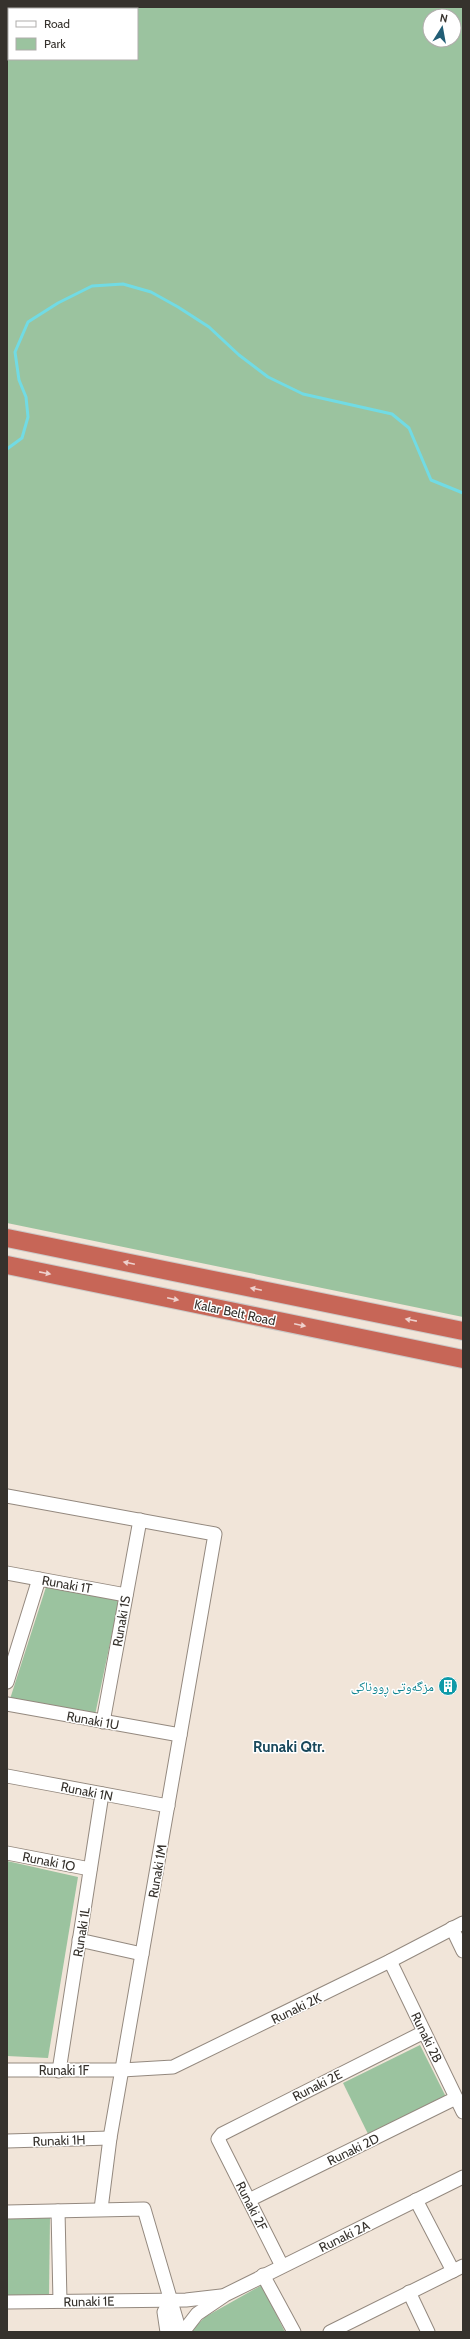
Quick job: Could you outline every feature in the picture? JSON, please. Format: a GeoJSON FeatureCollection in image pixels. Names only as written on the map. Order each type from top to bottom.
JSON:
{"type":"FeatureCollection","features":[{"type":"Feature","properties":{"kind":"highway","name":"Kalar Belt Road"},"geometry":{"type":"LineString","coordinates":[[7,1238],[463,1331]]}},
{"type":"Feature","properties":{"kind":"highway","name":"Kalar Belt Road"},"geometry":{"type":"LineString","coordinates":[[7,1265],[463,1359]]}},
{"type":"Feature","properties":{"kind":"highway"},"geometry":{"type":"LineString","coordinates":[[439,1354],[435,1339],[437,1333],[444,1327]]}},
{"type":"Feature","properties":{"kind":"street"},"geometry":{"type":"LineString","coordinates":[[7,1496],[140,1520]]}},
{"type":"Feature","properties":{"kind":"street","name":"Runaki 1M"},"geometry":{"type":"LineString","coordinates":[[101,2209],[110,2138],[215,1534],[140,1520]]}},
{"type":"Feature","properties":{"kind":"street","name":"Runaki 1S"},"geometry":{"type":"LineString","coordinates":[[103,1722],[140,1520]]}},
{"type":"Feature","properties":{"kind":"street","name":"Runaki 1T"},"geometry":{"type":"LineString","coordinates":[[7,1573],[126,1595]]}},
{"type":"Feature","properties":{"kind":"street"},"geometry":{"type":"LineString","coordinates":[[7,1682],[39,1579]]}},
{"type":"Feature","properties":{"kind":"street","name":"Runaki 1U"},"geometry":{"type":"LineString","coordinates":[[7,1704],[180,1736]]}},
{"type":"Feature","properties":{"kind":"street","name":"Runaki 1N"},"geometry":{"type":"LineString","coordinates":[[7,1776],[168,1806]]}},
{"type":"Feature","properties":{"kind":"street","name":"Runaki 1L"},"geometry":{"type":"LineString","coordinates":[[59,2070],[102,1794]]}},
{"type":"Feature","properties":{"kind":"street","name":"Runaki 1O"},"geometry":{"type":"LineString","coordinates":[[7,1853],[90,1869]]}},
{"type":"Feature","properties":{"kind":"street"},"geometry":{"type":"LineString","coordinates":[[458,1926],[463,1951]]}},
{"type":"Feature","properties":{"kind":"street","name":"Runaki 2K"},"geometry":{"type":"LineString","coordinates":[[122,2070],[173,2067],[390,1962],[458,1926]]}},
{"type":"Feature","properties":{"kind":"street"},"geometry":{"type":"LineString","coordinates":[[79,1940],[142,1954]]}},
{"type":"Feature","properties":{"kind":"street","name":"Runaki 2B"},"geometry":{"type":"LineString","coordinates":[[390,1962],[463,2112]]}},
{"type":"Feature","properties":{"kind":"street","name":"Runaki 2E"},"geometry":{"type":"LineString","coordinates":[[220,2146],[218,2139],[222,2134],[424,2032]]}},
{"type":"Feature","properties":{"kind":"street","name":"Runaki 1F"},"geometry":{"type":"LineString","coordinates":[[7,2070],[122,2070]]}},
{"type":"Feature","properties":{"kind":"street","name":"Runaki 2D"},"geometry":{"type":"LineString","coordinates":[[249,2200],[456,2098]]}},
{"type":"Feature","properties":{"kind":"street","name":"Runaki 1H"},"geometry":{"type":"LineString","coordinates":[[7,2141],[110,2138]]}},
{"type":"Feature","properties":{"kind":"street","name":"Runaki 2F"},"geometry":{"type":"LineString","coordinates":[[220,2146],[282,2266]]}},
{"type":"Feature","properties":{"kind":"street","name":"Runaki 2A"},"geometry":{"type":"LineString","coordinates":[[226,2295],[263,2275],[463,2177]]}},
{"type":"Feature","properties":{"kind":"street"},"geometry":{"type":"LineString","coordinates":[[330,2332],[458,2268],[416,2200]]}},
{"type":"Feature","properties":{"kind":"street"},"geometry":{"type":"LineString","coordinates":[[7,2212],[144,2209],[180,2332]]}},
{"type":"Feature","properties":{"kind":"street"},"geometry":{"type":"LineString","coordinates":[[58,2211],[60,2301]]}},
{"type":"Feature","properties":{"kind":"street"},"geometry":{"type":"LineString","coordinates":[[263,2275],[294,2332]]}},
{"type":"Feature","properties":{"kind":"street"},"geometry":{"type":"LineString","coordinates":[[409,2292],[428,2332]]}},
{"type":"Feature","properties":{"kind":"street"},"geometry":{"type":"LineString","coordinates":[[183,2332],[198,2314],[226,2295]]}},
{"type":"Feature","properties":{"kind":"street","name":"Runaki 1E"},"geometry":{"type":"LineString","coordinates":[[7,2302],[209,2298],[226,2295]]}},
{"type":"Feature","properties":{"kind":"street"},"geometry":{"type":"LineString","coordinates":[[167,2332],[164,2312],[171,2299]]}},
{"type":"Feature","properties":{"kind":"green space"},"geometry":{"type":"Polygon","coordinates":[[[7,7],[463,7],[463,1317],[7,1223],[7,7]]]}},
{"type":"Feature","properties":{"kind":"green space"},"geometry":{"type":"Polygon","coordinates":[[[46,1587],[119,1600],[95,1715],[10,1699],[46,1587]]]}},
{"type":"Feature","properties":{"kind":"green space"},"geometry":{"type":"Polygon","coordinates":[[[7,1861],[78,1877],[48,2058],[7,2056],[7,1861]]]}},
{"type":"Feature","properties":{"kind":"green space"},"geometry":{"type":"Polygon","coordinates":[[[420,2045],[446,2097],[369,2136],[343,2083],[420,2045]]]}},
{"type":"Feature","properties":{"kind":"green space"},"geometry":{"type":"Polygon","coordinates":[[[50,2217],[49,2298],[7,2300],[7,2218],[50,2217]]]}},
{"type":"Feature","properties":{"kind":"green space"},"geometry":{"type":"Polygon","coordinates":[[[262,2285],[285,2332],[190,2332],[205,2317],[262,2285]]]}},
{"type":"Feature","properties":{"kind":"waterway"},"geometry":{"type":"LineString","coordinates":[[7,449],[22,438],[28,417],[26,397],[19,380],[15,352],[28,322],[58,303],[92,286],[123,284],[151,292],[178,307],[209,327],[239,355],[268,377],[303,394],[392,414],[409,428],[431,480],[463,493]]}},
{"type":"Feature","properties":{"kind":"place","name":"مزگەوتی ڕووناکی"},"geometry":{"type":"Point","coordinates":[448,1686]}},
{"type":"Feature","properties":{"kind":"district","name":"Runaki Qtr."},"geometry":{"type":"Point","coordinates":[289,1747]}}]}
